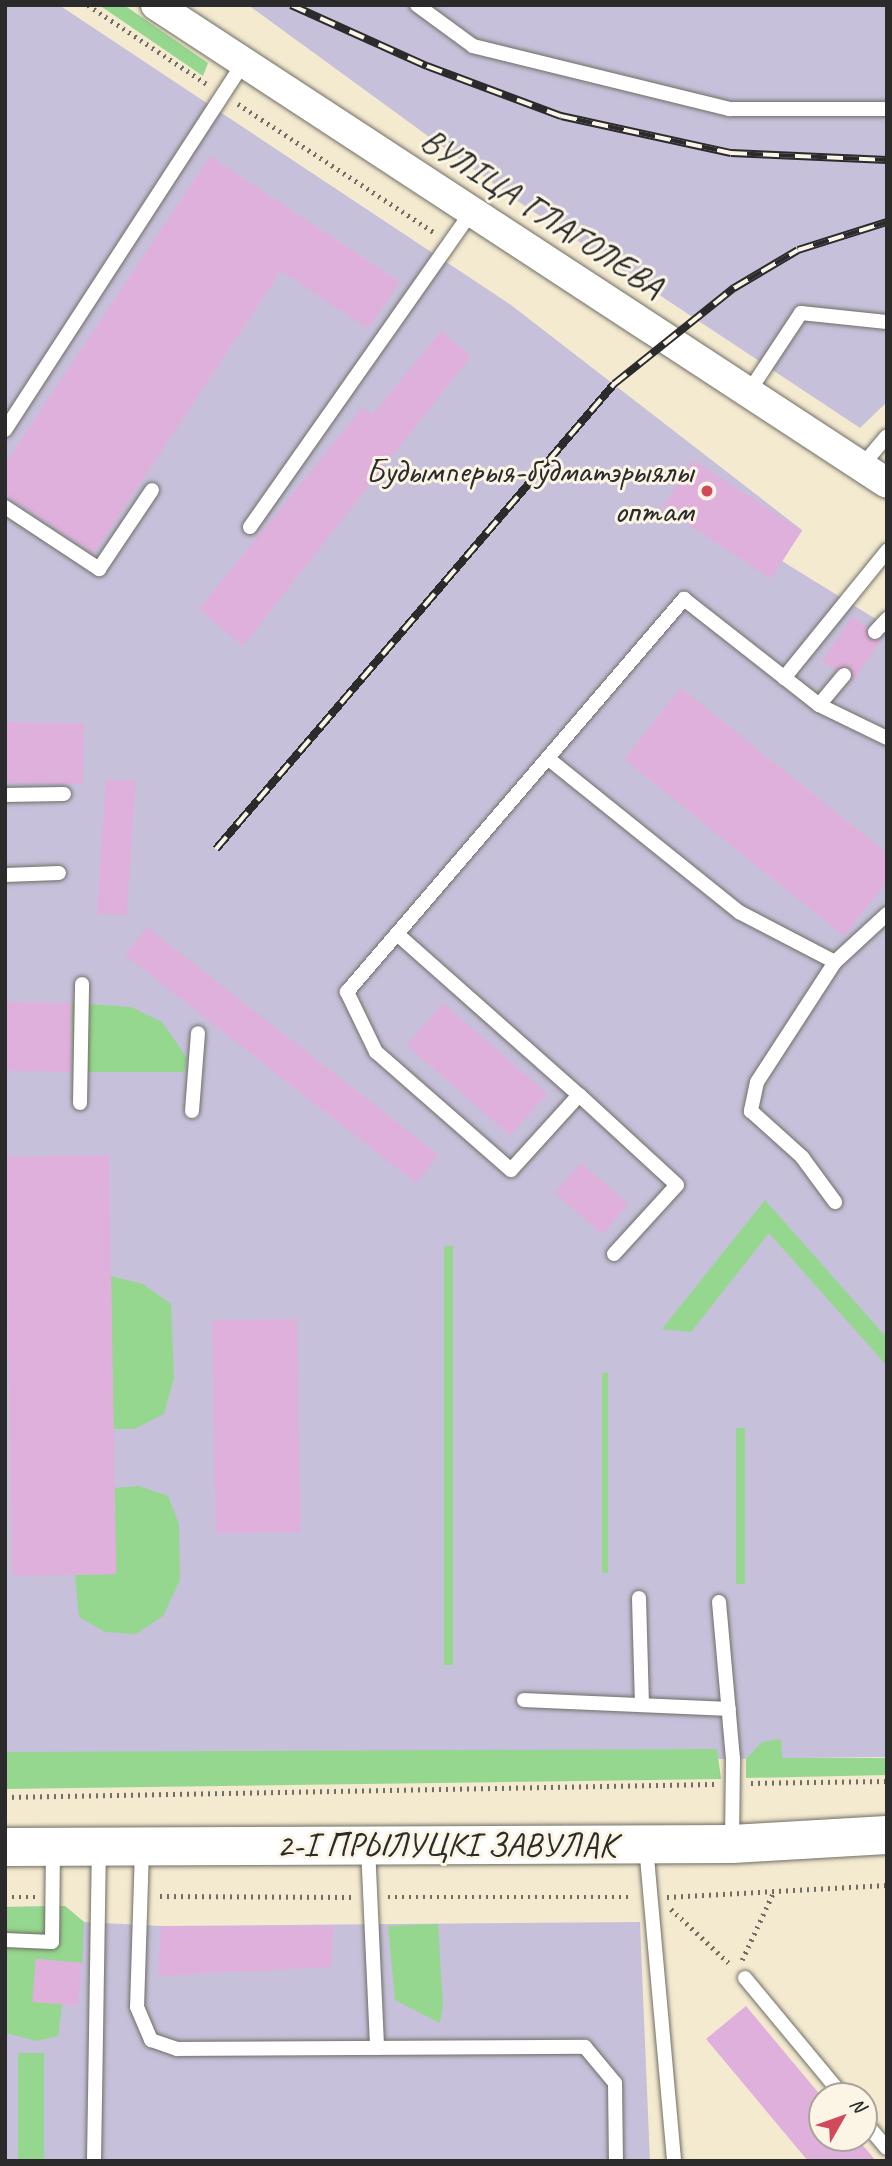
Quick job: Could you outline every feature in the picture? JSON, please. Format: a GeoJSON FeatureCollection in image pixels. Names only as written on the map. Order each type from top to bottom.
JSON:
{"type":"FeatureCollection","features":[{"type":"Feature","properties":{"kind":"street","name":"ВУЛІЦА ГЛАГОЛЕВА"},"geometry":{"type":"LineString","coordinates":[[156,5],[887,483]]}},
{"type":"Feature","properties":{"kind":"street","name":"2-І ПРЫЛУЦКІ ЗАВУЛАК"},"geometry":{"type":"LineString","coordinates":[[5,1847],[732,1844],[887,1835]]}},
{"type":"Feature","properties":{"kind":"lane"},"geometry":{"type":"LineString","coordinates":[[417,5],[473,46],[729,109],[887,109]]}},
{"type":"Feature","properties":{"kind":"lane"},"geometry":{"type":"LineString","coordinates":[[5,430],[225,96],[243,64]]}},
{"type":"Feature","properties":{"kind":"lane"},"geometry":{"type":"LineString","coordinates":[[250,527],[471,212]]}},
{"type":"Feature","properties":{"kind":"lane"},"geometry":{"type":"LineString","coordinates":[[748,393],[801,313],[887,322]]}},
{"type":"Feature","properties":{"kind":"lane"},"geometry":{"type":"LineString","coordinates":[[861,467],[887,436]]}},
{"type":"Feature","properties":{"kind":"lane"},"geometry":{"type":"LineString","coordinates":[[5,508],[99,569],[152,490]]}},
{"type":"Feature","properties":{"kind":"lane"},"geometry":{"type":"LineString","coordinates":[[785,678],[886,554]]}},
{"type":"Feature","properties":{"kind":"lane"},"geometry":{"type":"LineString","coordinates":[[579,1095],[511,1170],[376,1052],[346,992],[550,760],[684,599],[820,705],[887,738]]}},
{"type":"Feature","properties":{"kind":"lane"},"geometry":{"type":"LineString","coordinates":[[875,632],[887,619]]}},
{"type":"Feature","properties":{"kind":"lane"},"geometry":{"type":"LineString","coordinates":[[820,705],[844,675]]}},
{"type":"Feature","properties":{"kind":"lane"},"geometry":{"type":"LineString","coordinates":[[550,760],[739,912],[835,962]]}},
{"type":"Feature","properties":{"kind":"lane"},"geometry":{"type":"LineString","coordinates":[[5,795],[64,794]]}},
{"type":"Feature","properties":{"kind":"lane"},"geometry":{"type":"LineString","coordinates":[[5,875],[60,873]]}},
{"type":"Feature","properties":{"kind":"lane"},"geometry":{"type":"LineString","coordinates":[[835,1202],[802,1157],[751,1111],[757,1082],[835,962],[887,914]]}},
{"type":"Feature","properties":{"kind":"lane"},"geometry":{"type":"LineString","coordinates":[[397,934],[677,1185],[614,1254]]}},
{"type":"Feature","properties":{"kind":"lane"},"geometry":{"type":"LineString","coordinates":[[80,1103],[82,984]]}},
{"type":"Feature","properties":{"kind":"lane"},"geometry":{"type":"LineString","coordinates":[[192,1111],[198,1033]]}},
{"type":"Feature","properties":{"kind":"lane"},"geometry":{"type":"LineString","coordinates":[[639,1598],[642,1705]]}},
{"type":"Feature","properties":{"kind":"lane"},"geometry":{"type":"LineString","coordinates":[[719,1602],[729,1709],[732,1844]]}},
{"type":"Feature","properties":{"kind":"lane"},"geometry":{"type":"LineString","coordinates":[[524,1700],[729,1709]]}},
{"type":"Feature","properties":{"kind":"lane"},"geometry":{"type":"LineString","coordinates":[[368,1844],[377,2048]]}},
{"type":"Feature","properties":{"kind":"lane"},"geometry":{"type":"LineString","coordinates":[[646,1844],[674,2161]]}},
{"type":"Feature","properties":{"kind":"lane"},"geometry":{"type":"LineString","coordinates":[[5,1940],[52,1942],[52,1846]]}},
{"type":"Feature","properties":{"kind":"lane"},"geometry":{"type":"LineString","coordinates":[[93,2161],[99,1847]]}},
{"type":"Feature","properties":{"kind":"lane"},"geometry":{"type":"LineString","coordinates":[[143,1847],[139,1896],[137,2007],[152,2040],[177,2049],[585,2047],[615,2083],[616,2161]]}},
{"type":"Feature","properties":{"kind":"lane"},"geometry":{"type":"LineString","coordinates":[[745,1978],[831,2082]]}},
{"type":"Feature","properties":{"kind":"path"},"geometry":{"type":"LineString","coordinates":[[88,5],[450,243]]}},
{"type":"Feature","properties":{"kind":"path"},"geometry":{"type":"LineString","coordinates":[[5,1797],[887,1781]]}},
{"type":"Feature","properties":{"kind":"path"},"geometry":{"type":"LineString","coordinates":[[774,1891],[737,1971],[659,1897],[887,1885]]}},
{"type":"Feature","properties":{"kind":"path"},"geometry":{"type":"LineString","coordinates":[[139,1896],[651,1897]]}},
{"type":"Feature","properties":{"kind":"path"},"geometry":{"type":"LineString","coordinates":[[5,1897],[51,1897]]}},
{"type":"Feature","properties":{"kind":"shaded area"},"geometry":{"type":"Polygon","coordinates":[[[5,5],[59,5],[511,305],[802,530],[782,561],[887,626],[887,1757],[5,1767],[5,5]]]}},
{"type":"Feature","properties":{"kind":"shaded area"},"geometry":{"type":"Polygon","coordinates":[[[248,5],[887,5],[887,402],[860,428],[516,200],[248,5]]]}},
{"type":"Feature","properties":{"kind":"shaded area"},"geometry":{"type":"Polygon","coordinates":[[[65,1906],[84,1922],[161,1926],[640,1922],[650,2161],[5,2161],[5,1907],[65,1906]]]}},
{"type":"Feature","properties":{"kind":"green space"},"geometry":{"type":"Polygon","coordinates":[[[99,5],[124,5],[208,63],[203,76],[99,5]]]}},
{"type":"Feature","properties":{"kind":"green space"},"geometry":{"type":"Polygon","coordinates":[[[72,1003],[131,1007],[162,1022],[187,1058],[184,1072],[73,1072],[72,1003]]]}},
{"type":"Feature","properties":{"kind":"green space"},"geometry":{"type":"Polygon","coordinates":[[[765,1200],[887,1338],[887,1366],[769,1233],[691,1332],[662,1329],[765,1200]]]}},
{"type":"Feature","properties":{"kind":"green space"},"geometry":{"type":"Polygon","coordinates":[[[444,1246],[453,1246],[453,1665],[444,1665],[444,1246]]]}},
{"type":"Feature","properties":{"kind":"green space"},"geometry":{"type":"Polygon","coordinates":[[[111,1276],[143,1284],[171,1304],[174,1378],[164,1414],[134,1429],[113,1429],[111,1276]]]}},
{"type":"Feature","properties":{"kind":"green space"},"geometry":{"type":"Polygon","coordinates":[[[602,1373],[608,1373],[608,1573],[602,1573],[602,1373]]]}},
{"type":"Feature","properties":{"kind":"green space"},"geometry":{"type":"Polygon","coordinates":[[[736,1428],[745,1428],[745,1584],[736,1584],[736,1428]]]}},
{"type":"Feature","properties":{"kind":"green space"},"geometry":{"type":"Polygon","coordinates":[[[139,1486],[168,1496],[179,1524],[180,1580],[163,1616],[136,1634],[105,1632],[79,1617],[75,1575],[115,1574],[114,1488],[139,1486]]]}},
{"type":"Feature","properties":{"kind":"green space"},"geometry":{"type":"Polygon","coordinates":[[[781,1739],[782,1758],[887,1758],[887,1775],[746,1778],[746,1759],[762,1742],[781,1739]]]}},
{"type":"Feature","properties":{"kind":"green space"},"geometry":{"type":"Polygon","coordinates":[[[717,1749],[721,1779],[5,1789],[5,1752],[717,1749]]]}},
{"type":"Feature","properties":{"kind":"green space"},"geometry":{"type":"Polygon","coordinates":[[[65,1906],[84,1922],[82,1963],[36,1959],[33,2002],[62,2004],[58,2036],[37,2041],[5,2033],[5,1907],[65,1906]]]}},
{"type":"Feature","properties":{"kind":"green space"},"geometry":{"type":"Polygon","coordinates":[[[438,1924],[443,2006],[440,2023],[395,2000],[388,1926],[438,1924]]]}},
{"type":"Feature","properties":{"kind":"green space"},"geometry":{"type":"Polygon","coordinates":[[[18,2053],[44,2053],[44,2161],[18,2161],[18,2053]]]}},
{"type":"Feature","properties":{"kind":"building"},"geometry":{"type":"Polygon","coordinates":[[[210,156],[400,282],[368,329],[281,271],[94,553],[5,494],[5,464],[210,156]]]}},
{"type":"Feature","properties":{"kind":"building"},"geometry":{"type":"Polygon","coordinates":[[[441,331],[471,356],[243,646],[199,609],[363,407],[372,415],[441,331]]]}},
{"type":"Feature","properties":{"kind":"building"},"geometry":{"type":"Polygon","coordinates":[[[693,460],[802,531],[771,579],[662,508],[693,460]]]}},
{"type":"Feature","properties":{"kind":"building"},"geometry":{"type":"Polygon","coordinates":[[[852,617],[867,627],[869,639],[882,639],[853,681],[850,667],[836,670],[822,661],[852,617]]]}},
{"type":"Feature","properties":{"kind":"building"},"geometry":{"type":"Polygon","coordinates":[[[681,688],[887,853],[887,882],[844,936],[624,759],[681,688]]]}},
{"type":"Feature","properties":{"kind":"building"},"geometry":{"type":"Polygon","coordinates":[[[5,722],[84,723],[83,784],[5,783],[5,722]]]}},
{"type":"Feature","properties":{"kind":"building"},"geometry":{"type":"Polygon","coordinates":[[[106,779],[136,781],[127,916],[97,914],[106,779]]]}},
{"type":"Feature","properties":{"kind":"building"},"geometry":{"type":"Polygon","coordinates":[[[147,927],[439,1155],[416,1183],[125,955],[147,927]]]}},
{"type":"Feature","properties":{"kind":"building"},"geometry":{"type":"Polygon","coordinates":[[[7,1002],[72,1003],[71,1072],[6,1071],[7,1002]]]}},
{"type":"Feature","properties":{"kind":"building"},"geometry":{"type":"Polygon","coordinates":[[[443,1003],[547,1094],[510,1136],[406,1045],[443,1003]]]}},
{"type":"Feature","properties":{"kind":"building"},"geometry":{"type":"Polygon","coordinates":[[[109,1155],[116,1574],[12,1576],[5,1157],[109,1155]]]}},
{"type":"Feature","properties":{"kind":"building"},"geometry":{"type":"Polygon","coordinates":[[[581,1163],[629,1204],[602,1235],[555,1193],[581,1163]]]}},
{"type":"Feature","properties":{"kind":"building"},"geometry":{"type":"Polygon","coordinates":[[[297,1319],[301,1532],[216,1533],[212,1320],[297,1319]]]}},
{"type":"Feature","properties":{"kind":"building"},"geometry":{"type":"Polygon","coordinates":[[[161,1926],[334,1926],[331,1967],[158,1976],[161,1926]]]}},
{"type":"Feature","properties":{"kind":"building"},"geometry":{"type":"Polygon","coordinates":[[[36,1959],[82,1963],[78,2006],[32,2002],[36,1959]]]}},
{"type":"Feature","properties":{"kind":"building"},"geometry":{"type":"Polygon","coordinates":[[[746,2006],[809,2082],[808,2152],[869,2152],[876,2161],[808,2161],[706,2039],[746,2006]]]}},
{"type":"Feature","properties":{"kind":"railway"},"geometry":{"type":"LineString","coordinates":[[291,5],[427,66],[561,116],[731,153],[887,160]]}},
{"type":"Feature","properties":{"kind":"railway"},"geometry":{"type":"LineString","coordinates":[[216,849],[614,384],[734,288],[798,250],[887,222]]}},
{"type":"Feature","properties":{"kind":"place","name":"Будымперыя-будматэрыялы оптам"},"geometry":{"type":"Point","coordinates":[707,491]}}]}
